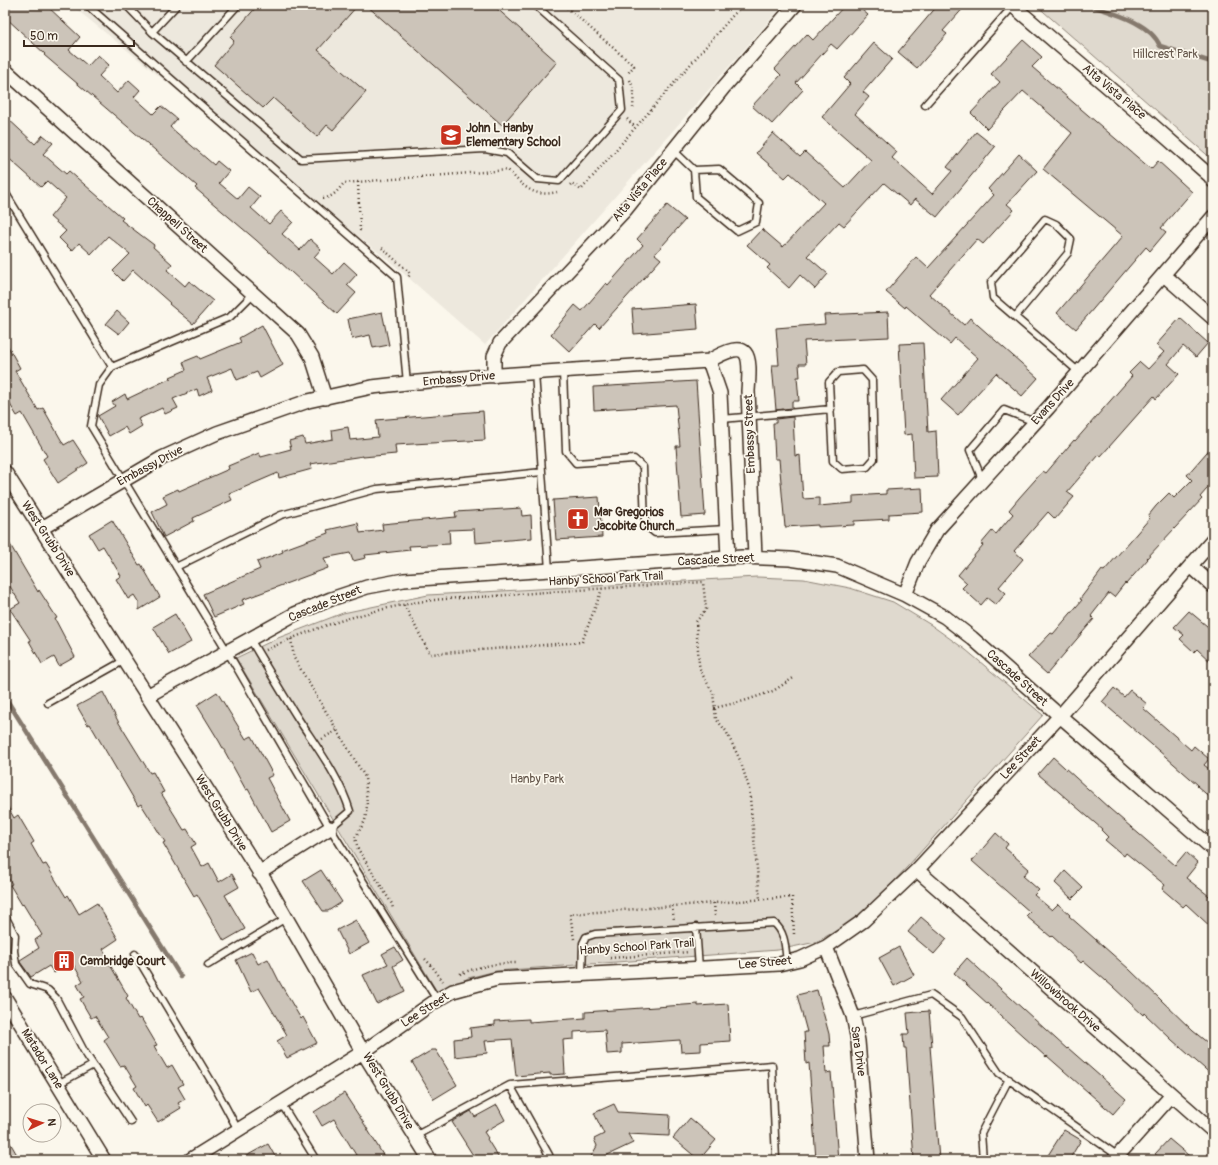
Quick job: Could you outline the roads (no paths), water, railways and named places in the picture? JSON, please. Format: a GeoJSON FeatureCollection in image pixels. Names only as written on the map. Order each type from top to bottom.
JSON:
{"type":"FeatureCollection","features":[{"type":"Feature","properties":{"kind":"street","name":"Alta Vista Place"},"geometry":{"type":"LineString","coordinates":[[494,376],[494,356],[500,344],[626,209],[724,87],[795,5]]}},
{"type":"Feature","properties":{"kind":"street","name":"Alta Vista Place"},"geometry":{"type":"LineString","coordinates":[[1013,5],[1149,122],[1210,176],[1213,181]]}},
{"type":"Feature","properties":{"kind":"street","name":"Chappell Street"},"geometry":{"type":"LineString","coordinates":[[5,70],[298,334],[312,357],[324,398]]}},
{"type":"Feature","properties":{"kind":"street","name":"Evans Drive"},"geometry":{"type":"LineString","coordinates":[[905,595],[918,562],[937,530],[1035,422],[1213,217]]}},
{"type":"Feature","properties":{"kind":"street"},"geometry":{"type":"LineString","coordinates":[[1164,275],[1213,318]]}},
{"type":"Feature","properties":{"kind":"street","name":"Embassy Street"},"geometry":{"type":"LineString","coordinates":[[709,361],[719,355],[736,349],[742,350],[746,353],[749,360],[750,372],[748,392],[755,557]]}},
{"type":"Feature","properties":{"kind":"street","name":"Embassy Drive"},"geometry":{"type":"LineString","coordinates":[[42,528],[162,458],[217,433],[308,401],[372,387],[407,383],[709,361]]}},
{"type":"Feature","properties":{"kind":"street"},"geometry":{"type":"LineString","coordinates":[[709,361],[720,393],[728,558]]}},
{"type":"Feature","properties":{"kind":"street","name":"West Grubb Drive"},"geometry":{"type":"LineString","coordinates":[[5,472],[42,528],[259,873],[363,1052],[430,1160]]}},
{"type":"Feature","properties":{"kind":"street","name":"Lee Street"},"geometry":{"type":"LineString","coordinates":[[190,1160],[206,1156],[238,1130],[363,1052],[437,1000],[453,992],[497,979],[779,964],[800,959],[826,947],[863,921],[917,870],[1060,716],[1213,540]]}},
{"type":"Feature","properties":{"kind":"street","name":"Cascade Street"},"geometry":{"type":"LineString","coordinates":[[147,696],[295,614],[331,599],[367,587],[404,580],[728,558],[755,557],[790,559],[837,566],[905,595],[945,617],[972,638],[1213,849]]}},
{"type":"Feature","properties":{"kind":"street"},"geometry":{"type":"LineString","coordinates":[[1191,566],[1213,586]]}},
{"type":"Feature","properties":{"kind":"street"},"geometry":{"type":"LineString","coordinates":[[259,873],[330,828]]}},
{"type":"Feature","properties":{"kind":"street","name":"Willowbrook Drive"},"geometry":{"type":"LineString","coordinates":[[917,870],[1213,1131]]}},
{"type":"Feature","properties":{"kind":"street","name":"Sara Drive"},"geometry":{"type":"LineString","coordinates":[[826,947],[853,1016],[858,1041],[868,1160]]}},
{"type":"Feature","properties":{"kind":"street","name":"Matador Lane"},"geometry":{"type":"LineString","coordinates":[[5,998],[104,1160]]}},
{"type":"Feature","properties":{"kind":"street"},"geometry":{"type":"LineString","coordinates":[[1118,1158],[1172,1095]]}},
{"type":"Feature","properties":{"kind":"lane"},"geometry":{"type":"LineString","coordinates":[[87,5],[397,277],[407,383]]}},
{"type":"Feature","properties":{"kind":"lane"},"geometry":{"type":"LineString","coordinates":[[126,5],[152,32],[186,62],[301,159],[485,149],[507,153],[537,179],[559,181],[622,110],[619,80],[535,5]]}},
{"type":"Feature","properties":{"kind":"lane"},"geometry":{"type":"LineString","coordinates":[[152,32],[177,5]]}},
{"type":"Feature","properties":{"kind":"lane"},"geometry":{"type":"LineString","coordinates":[[186,62],[238,5]]}},
{"type":"Feature","properties":{"kind":"lane"},"geometry":{"type":"LineString","coordinates":[[925,105],[1013,5]]}},
{"type":"Feature","properties":{"kind":"lane"},"geometry":{"type":"LineString","coordinates":[[673,150],[694,170],[696,197],[737,231],[756,222],[759,203],[719,169],[694,170]]}},
{"type":"Feature","properties":{"kind":"lane"},"geometry":{"type":"LineString","coordinates":[[5,192],[112,367]]}},
{"type":"Feature","properties":{"kind":"lane"},"geometry":{"type":"LineString","coordinates":[[1015,317],[1068,253],[1071,239],[1056,224],[1045,219],[991,282],[993,298],[1015,317],[1079,372]]}},
{"type":"Feature","properties":{"kind":"lane"},"geometry":{"type":"LineString","coordinates":[[253,294],[230,317],[112,367],[99,385],[91,426],[227,651],[330,828],[437,1000]]}},
{"type":"Feature","properties":{"kind":"lane"},"geometry":{"type":"LineString","coordinates":[[863,370],[872,380],[874,459],[867,467],[842,469],[833,461],[831,409],[830,382],[838,372],[863,370]]}},
{"type":"Feature","properties":{"kind":"lane"},"geometry":{"type":"LineString","coordinates":[[563,371],[566,451],[576,463],[634,459],[643,467],[645,525],[655,533],[727,529]]}},
{"type":"Feature","properties":{"kind":"lane"},"geometry":{"type":"LineString","coordinates":[[535,373],[548,570]]}},
{"type":"Feature","properties":{"kind":"lane"},"geometry":{"type":"LineString","coordinates":[[722,419],[831,409]]}},
{"type":"Feature","properties":{"kind":"lane"},"geometry":{"type":"LineString","coordinates":[[983,480],[970,450],[1004,410],[1035,422]]}},
{"type":"Feature","properties":{"kind":"lane"},"geometry":{"type":"LineString","coordinates":[[176,567],[281,515],[377,489],[542,472]]}},
{"type":"Feature","properties":{"kind":"lane"},"geometry":{"type":"LineString","coordinates":[[250,639],[282,694],[328,765],[346,796],[350,811],[330,828]]}},
{"type":"Feature","properties":{"kind":"lane"},"geometry":{"type":"LineString","coordinates":[[48,703],[125,660]]}},
{"type":"Feature","properties":{"kind":"lane"},"geometry":{"type":"LineString","coordinates":[[5,916],[14,935],[16,964],[30,984],[48,990],[56,998],[84,1051],[131,1122]]}},
{"type":"Feature","properties":{"kind":"lane"},"geometry":{"type":"LineString","coordinates":[[208,965],[286,918]]}},
{"type":"Feature","properties":{"kind":"lane"},"geometry":{"type":"LineString","coordinates":[[582,974],[583,943],[586,937],[595,934],[674,928],[774,923],[784,936],[787,962]]}},
{"type":"Feature","properties":{"kind":"lane"},"geometry":{"type":"LineString","coordinates":[[696,927],[699,968]]}},
{"type":"Feature","properties":{"kind":"lane"},"geometry":{"type":"LineString","coordinates":[[135,954],[216,1089],[238,1130]]}},
{"type":"Feature","properties":{"kind":"lane"},"geometry":{"type":"LineString","coordinates":[[853,1016],[931,995],[962,1017],[1000,1072],[1118,1158]]}},
{"type":"Feature","properties":{"kind":"lane"},"geometry":{"type":"LineString","coordinates":[[58,1084],[93,1065]]}},
{"type":"Feature","properties":{"kind":"lane"},"geometry":{"type":"LineString","coordinates":[[415,1136],[510,1085],[772,1065],[776,1160]]}},
{"type":"Feature","properties":{"kind":"lane"},"geometry":{"type":"LineString","coordinates":[[982,1160],[981,1133],[1010,1080]]}},
{"type":"Feature","properties":{"kind":"lane"},"geometry":{"type":"LineString","coordinates":[[510,1085],[549,1155],[542,1160]]}},
{"type":"Feature","properties":{"kind":"lane"},"geometry":{"type":"LineString","coordinates":[[281,1103],[316,1160]]}},
{"type":"Feature","properties":{"kind":"waterway"},"geometry":{"type":"LineString","coordinates":[[1089,5],[1119,15],[1139,25],[1148,31],[1160,46],[1208,61]]}},
{"type":"Feature","properties":{"kind":"waterway"},"geometry":{"type":"LineString","coordinates":[[5,697],[181,977]]}},
{"type":"Feature","properties":{"kind":"place","name":"John L Hanby Elementary School"},"geometry":{"type":"Point","coordinates":[451,135]}},
{"type":"Feature","properties":{"kind":"place","name":"Mar Gregorios Jacobite Church"},"geometry":{"type":"Point","coordinates":[578,519]}},
{"type":"Feature","properties":{"kind":"place","name":"Cambridge Court"},"geometry":{"type":"Point","coordinates":[64,961]}},
{"type":"Feature","properties":{"kind":"park label","name":"Hillcrest Park"},"geometry":{"type":"Point","coordinates":[1165,54]}},
{"type":"Feature","properties":{"kind":"park label","name":"Hanby Park"},"geometry":{"type":"Point","coordinates":[537,779]}}]}
